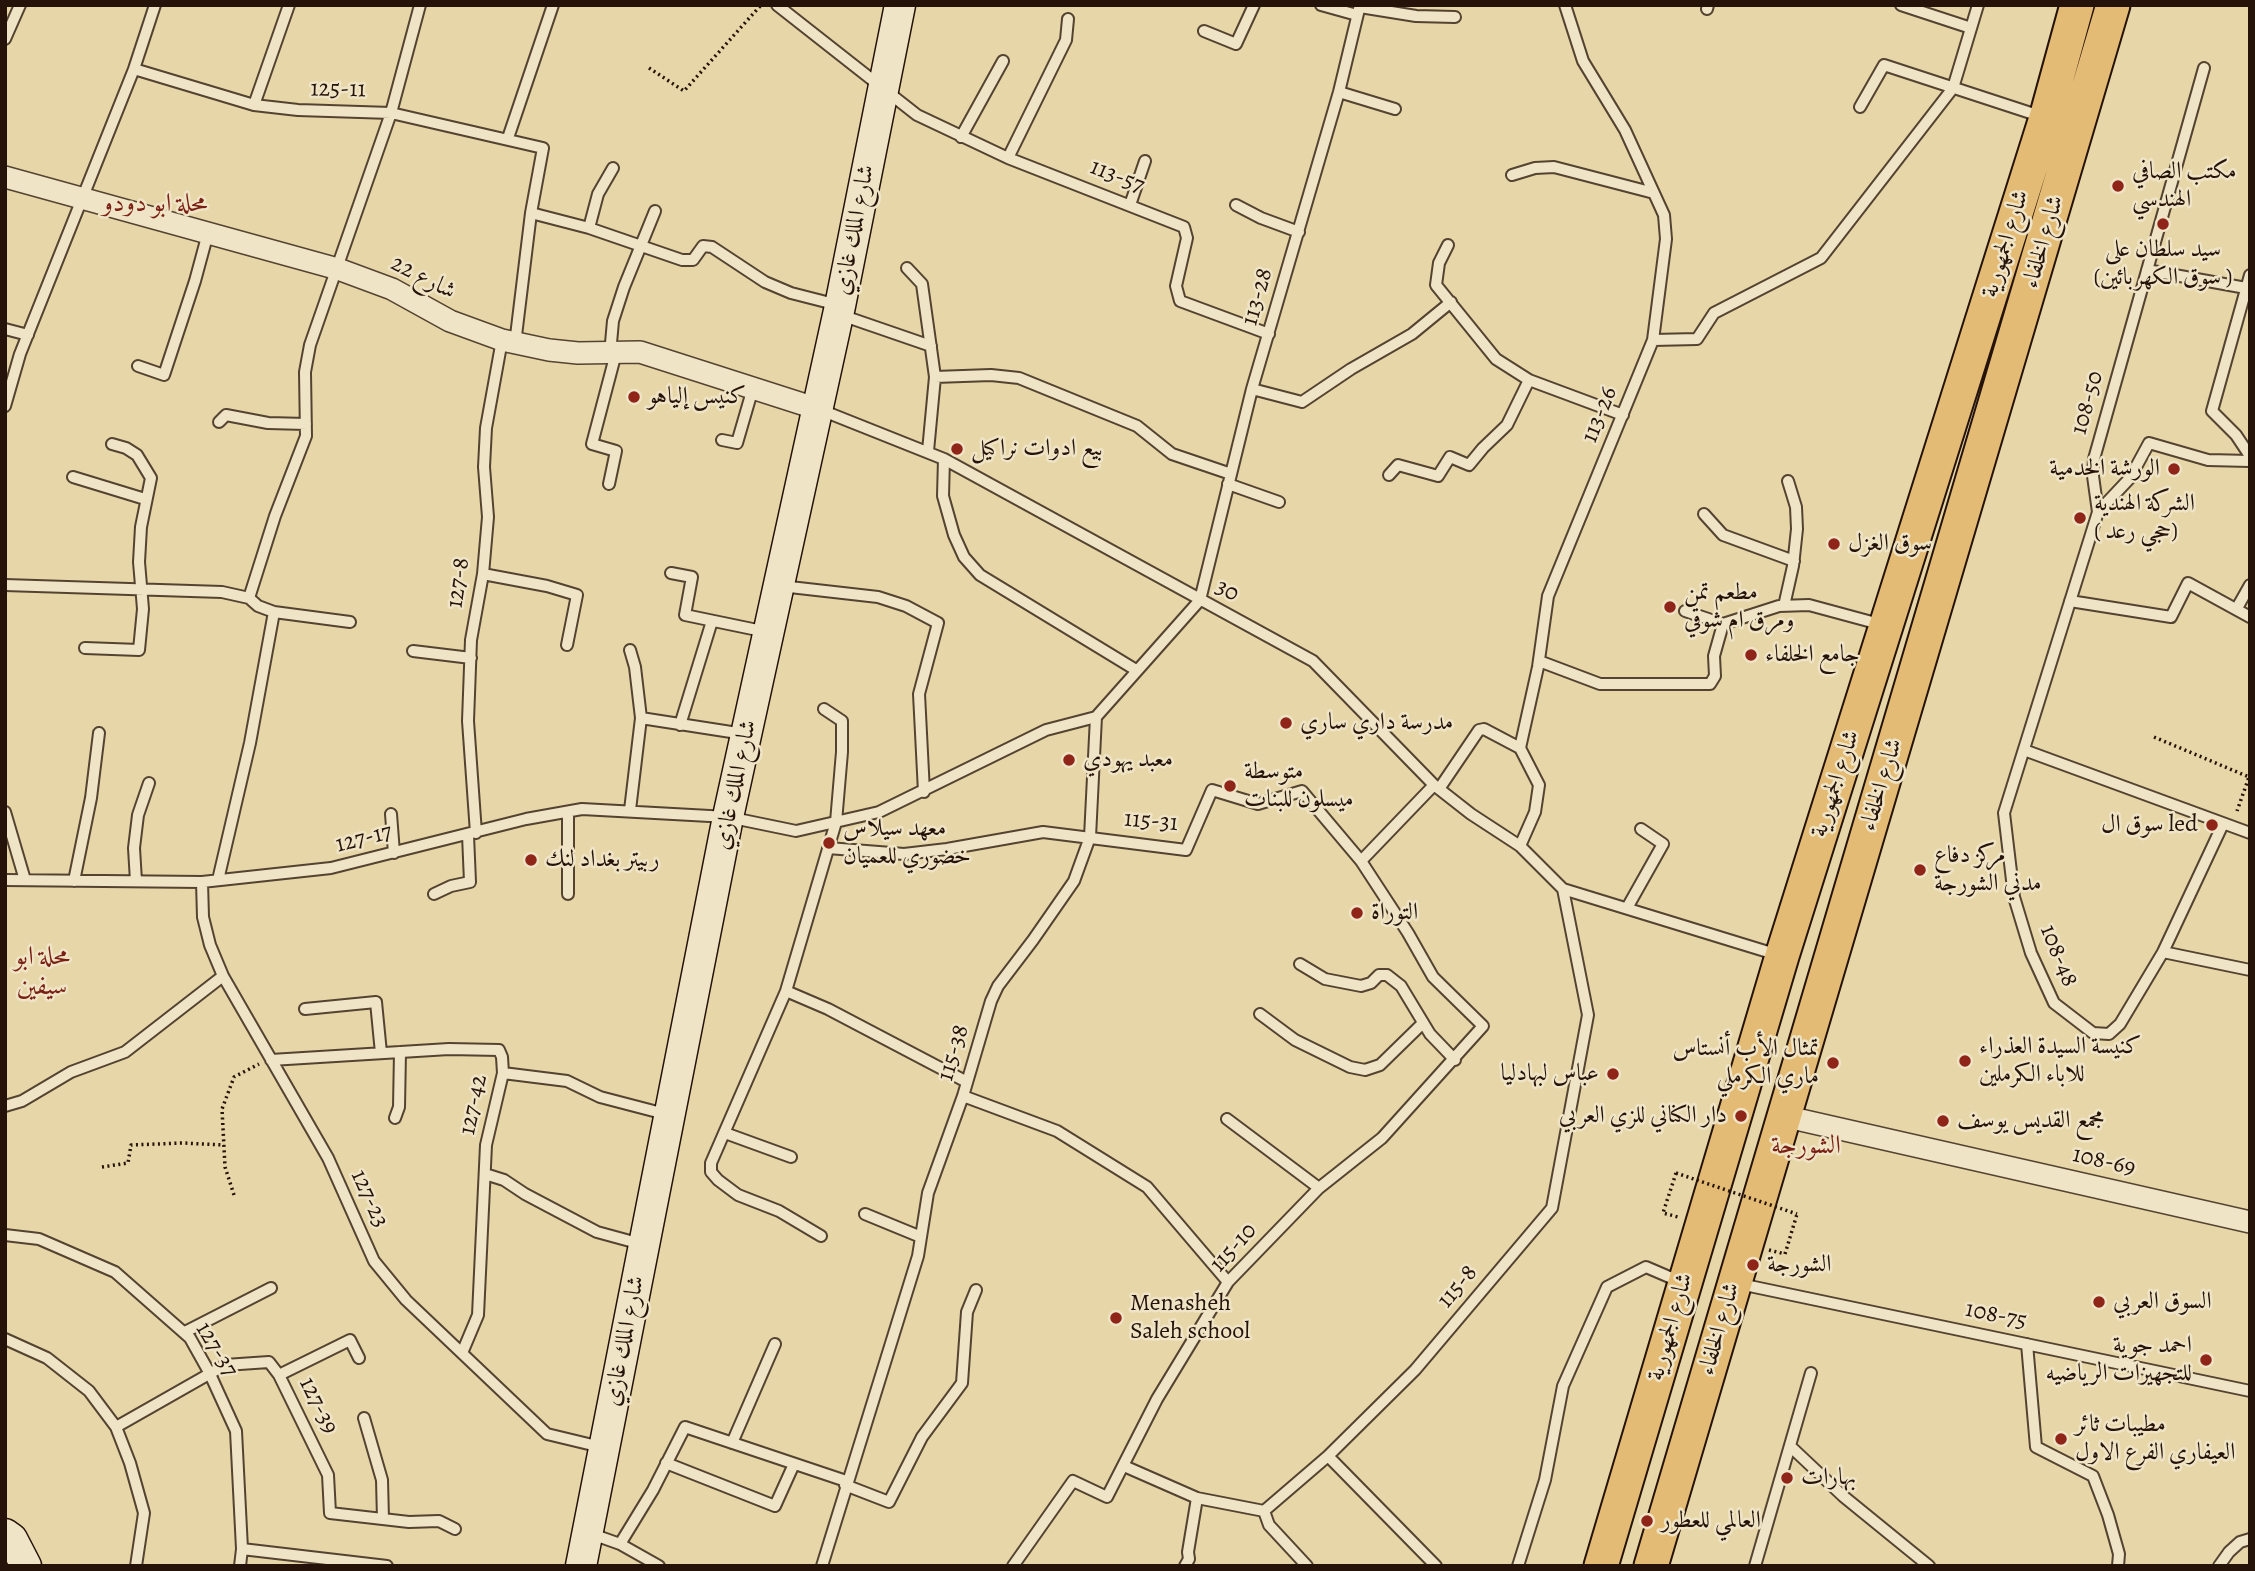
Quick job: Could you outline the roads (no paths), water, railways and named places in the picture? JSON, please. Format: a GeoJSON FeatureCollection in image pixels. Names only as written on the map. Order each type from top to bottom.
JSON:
{"type":"FeatureCollection","features":[{"type":"Feature","properties":{"kind":"main road","name":"شارع الجمهورية"},"geometry":{"type":"LineString","coordinates":[[1601,1566],[1782,956],[2046,118],[2077,5]]}},
{"type":"Feature","properties":{"kind":"main road","name":"شارع الخلفاء"},"geometry":{"type":"LineString","coordinates":[[1651,1566],[2113,5]]}},
{"type":"Feature","properties":{"kind":"street","name":"شارع الملك غازي"},"geometry":{"type":"LineString","coordinates":[[581,1566],[728,817],[840,310],[900,5]]}},
{"type":"Feature","properties":{"kind":"street","name":"شارع 22"},"geometry":{"type":"LineString","coordinates":[[5,177],[338,269],[392,289],[450,321],[509,342],[549,350],[613,354],[640,352],[818,409]]}},
{"type":"Feature","properties":{"kind":"street","name":"108-69"},"geometry":{"type":"LineString","coordinates":[[1783,1116],[2250,1222]]}},
{"type":"Feature","properties":{"kind":"street"},"geometry":{"type":"LineString","coordinates":[[5,1534],[12,1539],[27,1564]]}},
{"type":"Feature","properties":{"kind":"lane"},"geometry":{"type":"LineString","coordinates":[[5,39],[20,5]]}},
{"type":"Feature","properties":{"kind":"lane"},"geometry":{"type":"LineString","coordinates":[[5,406],[27,335],[134,69],[155,5]]}},
{"type":"Feature","properties":{"kind":"lane"},"geometry":{"type":"LineString","coordinates":[[254,105],[289,5]]}},
{"type":"Feature","properties":{"kind":"lane"},"geometry":{"type":"LineString","coordinates":[[249,598],[275,516],[306,436],[305,372],[310,345],[391,113],[421,5]]}},
{"type":"Feature","properties":{"kind":"lane"},"geometry":{"type":"LineString","coordinates":[[508,138],[553,5]]}},
{"type":"Feature","properties":{"kind":"lane","name":"113-57"},"geometry":{"type":"LineString","coordinates":[[777,5],[917,115],[1008,158],[1184,227],[1187,238],[1176,286],[1180,301],[1269,334]]}},
{"type":"Feature","properties":{"kind":"lane"},"geometry":{"type":"LineString","coordinates":[[1204,31],[1236,44],[1254,5]]}},
{"type":"Feature","properties":{"kind":"lane"},"geometry":{"type":"LineString","coordinates":[[1321,5],[1416,16],[1455,17]]}},
{"type":"Feature","properties":{"kind":"lane","name":"113-26"},"geometry":{"type":"LineString","coordinates":[[1520,748],[1539,661],[1548,596],[1653,340],[1666,239],[1664,215],[1625,130],[1583,61],[1564,5]]}},
{"type":"Feature","properties":{"kind":"lane"},"geometry":{"type":"LineString","coordinates":[[1900,5],[1971,28]]}},
{"type":"Feature","properties":{"kind":"lane"},"geometry":{"type":"LineString","coordinates":[[1653,340],[1697,339],[1714,313],[1821,258],[1953,88],[1978,5]]}},
{"type":"Feature","properties":{"kind":"lane","name":"113-28"},"geometry":{"type":"LineString","coordinates":[[1200,600],[1252,389],[1339,92],[1359,9]]}},
{"type":"Feature","properties":{"kind":"lane"},"geometry":{"type":"LineString","coordinates":[[1008,158],[1066,40],[1068,19]]}},
{"type":"Feature","properties":{"kind":"lane"},"geometry":{"type":"LineString","coordinates":[[961,137],[1003,61]]}},
{"type":"Feature","properties":{"kind":"lane"},"geometry":{"type":"LineString","coordinates":[[1860,107],[1884,65],[2046,118]]}},
{"type":"Feature","properties":{"kind":"lane","name":"108-50"},"geometry":{"type":"LineString","coordinates":[[2024,750],[2098,512],[2093,476],[2094,459],[2204,68]]}},
{"type":"Feature","properties":{"kind":"lane","name":"125-11"},"geometry":{"type":"LineString","coordinates":[[134,69],[254,105],[298,110],[391,113],[543,148]]}},
{"type":"Feature","properties":{"kind":"lane"},"geometry":{"type":"LineString","coordinates":[[1339,92],[1395,109]]}},
{"type":"Feature","properties":{"kind":"lane","name":"127-8"},"geometry":{"type":"LineString","coordinates":[[434,894],[451,886],[470,882],[472,834],[468,721],[471,640],[483,574],[488,517],[484,467],[486,428],[509,342],[543,148]]}},
{"type":"Feature","properties":{"kind":"lane"},"geometry":{"type":"LineString","coordinates":[[1130,205],[1145,161]]}},
{"type":"Feature","properties":{"kind":"lane"},"geometry":{"type":"LineString","coordinates":[[589,228],[598,194],[614,167]]}},
{"type":"Feature","properties":{"kind":"lane"},"geometry":{"type":"LineString","coordinates":[[1512,175],[1535,168],[1554,167],[1654,193]]}},
{"type":"Feature","properties":{"kind":"lane"},"geometry":{"type":"LineString","coordinates":[[1236,205],[1298,232]]}},
{"type":"Feature","properties":{"kind":"lane"},"geometry":{"type":"LineString","coordinates":[[609,484],[616,451],[592,444],[613,354],[613,321],[655,211]]}},
{"type":"Feature","properties":{"kind":"lane"},"geometry":{"type":"LineString","coordinates":[[531,213],[589,228],[682,260],[693,260],[703,246],[712,247],[765,282],[931,346]]}},
{"type":"Feature","properties":{"kind":"lane"},"geometry":{"type":"LineString","coordinates":[[138,366],[164,375],[192,292],[208,233]]}},
{"type":"Feature","properties":{"kind":"lane"},"geometry":{"type":"LineString","coordinates":[[1448,245],[1438,263],[1436,285],[1496,359],[1529,380],[1623,415]]}},
{"type":"Feature","properties":{"kind":"lane"},"geometry":{"type":"LineString","coordinates":[[907,268],[922,284],[935,377],[928,451]]}},
{"type":"Feature","properties":{"kind":"lane"},"geometry":{"type":"LineString","coordinates":[[2147,270],[2246,288]]}},
{"type":"Feature","properties":{"kind":"lane"},"geometry":{"type":"LineString","coordinates":[[2098,512],[2130,478],[2149,443],[2208,460],[2250,459],[2236,435],[2212,411],[2250,275]]}},
{"type":"Feature","properties":{"kind":"lane"},"geometry":{"type":"LineString","coordinates":[[1252,389],[1303,402],[1351,369],[1412,334],[1451,302]]}},
{"type":"Feature","properties":{"kind":"lane"},"geometry":{"type":"LineString","coordinates":[[5,328],[27,335]]}},
{"type":"Feature","properties":{"kind":"lane"},"geometry":{"type":"LineString","coordinates":[[935,377],[992,375],[1019,378],[1137,426],[1172,454],[1279,502]]}},
{"type":"Feature","properties":{"kind":"lane"},"geometry":{"type":"LineString","coordinates":[[1389,475],[1398,465],[1438,476],[1450,457],[1469,465],[1507,425],[1529,380]]}},
{"type":"Feature","properties":{"kind":"lane"},"geometry":{"type":"LineString","coordinates":[[722,440],[737,443],[753,388]]}},
{"type":"Feature","properties":{"kind":"lane","name":"30"},"geometry":{"type":"LineString","coordinates":[[818,409],[944,459],[1313,661],[1436,787],[1520,846],[1563,889]]}},
{"type":"Feature","properties":{"kind":"lane"},"geometry":{"type":"LineString","coordinates":[[219,422],[226,415],[268,424],[306,424]]}},
{"type":"Feature","properties":{"kind":"lane"},"geometry":{"type":"LineString","coordinates":[[85,648],[139,650],[143,609],[139,562],[141,527],[151,478],[137,455],[112,444]]}},
{"type":"Feature","properties":{"kind":"lane"},"geometry":{"type":"LineString","coordinates":[[944,459],[943,496],[954,535],[964,557],[980,575],[1136,670]]}},
{"type":"Feature","properties":{"kind":"lane"},"geometry":{"type":"LineString","coordinates":[[73,477],[145,499]]}},
{"type":"Feature","properties":{"kind":"lane"},"geometry":{"type":"LineString","coordinates":[[1784,606],[1794,561],[1797,529],[1796,507],[1788,481]]}},
{"type":"Feature","properties":{"kind":"lane"},"geometry":{"type":"LineString","coordinates":[[1704,514],[1723,535],[1794,561]]}},
{"type":"Feature","properties":{"kind":"lane"},"geometry":{"type":"LineString","coordinates":[[671,573],[692,578],[685,615],[770,633]]}},
{"type":"Feature","properties":{"kind":"lane"},"geometry":{"type":"LineString","coordinates":[[483,574],[547,586],[577,595],[567,645]]}},
{"type":"Feature","properties":{"kind":"lane"},"geometry":{"type":"LineString","coordinates":[[2070,601],[2171,617],[2188,583],[2250,617]]}},
{"type":"Feature","properties":{"kind":"lane"},"geometry":{"type":"LineString","coordinates":[[5,585],[222,592],[249,598],[257,606],[274,612],[350,622]]}},
{"type":"Feature","properties":{"kind":"lane"},"geometry":{"type":"LineString","coordinates":[[2237,608],[2250,585]]}},
{"type":"Feature","properties":{"kind":"lane"},"geometry":{"type":"LineString","coordinates":[[780,586],[878,597],[906,606],[938,623],[919,694],[925,792]]}},
{"type":"Feature","properties":{"kind":"lane"},"geometry":{"type":"LineString","coordinates":[[1096,717],[1200,600]]}},
{"type":"Feature","properties":{"kind":"lane"},"geometry":{"type":"LineString","coordinates":[[1685,611],[1723,624],[1739,617],[1784,606],[1809,604],[1886,626]]}},
{"type":"Feature","properties":{"kind":"lane"},"geometry":{"type":"LineString","coordinates":[[218,880],[250,743],[274,612]]}},
{"type":"Feature","properties":{"kind":"lane"},"geometry":{"type":"LineString","coordinates":[[680,724],[712,621]]}},
{"type":"Feature","properties":{"kind":"lane"},"geometry":{"type":"LineString","coordinates":[[1539,661],[1600,684],[1710,684],[1715,677],[1714,656],[1723,624]]}},
{"type":"Feature","properties":{"kind":"lane"},"geometry":{"type":"LineString","coordinates":[[630,650],[635,667],[640,718],[630,810]]}},
{"type":"Feature","properties":{"kind":"lane"},"geometry":{"type":"LineString","coordinates":[[413,651],[471,658]]}},
{"type":"Feature","properties":{"kind":"lane"},"geometry":{"type":"LineString","coordinates":[[821,1236],[779,1211],[738,1195],[718,1181],[711,1172],[711,1163],[786,991],[836,822],[842,721],[824,709]]}},
{"type":"Feature","properties":{"kind":"lane","name":"127-17"},"geometry":{"type":"LineString","coordinates":[[5,880],[202,882],[331,868],[526,819],[582,809],[728,817],[796,831],[879,812],[925,792],[1046,730],[1096,717]]}},
{"type":"Feature","properties":{"kind":"lane","name":"115-38"},"geometry":{"type":"LineString","coordinates":[[822,1566],[918,1256],[928,1193],[998,986],[1074,881],[1090,837],[1096,717]]}},
{"type":"Feature","properties":{"kind":"lane"},"geometry":{"type":"LineString","coordinates":[[640,718],[747,735]]}},
{"type":"Feature","properties":{"kind":"lane"},"geometry":{"type":"LineString","coordinates":[[1361,861],[1436,787],[1479,730],[1484,729],[1520,748],[1539,785],[1535,812],[1520,846]]}},
{"type":"Feature","properties":{"kind":"lane"},"geometry":{"type":"LineString","coordinates":[[74,881],[91,798],[99,733]]}},
{"type":"Feature","properties":{"kind":"lane"},"geometry":{"type":"LineString","coordinates":[[2024,750],[2250,832]]}},
{"type":"Feature","properties":{"kind":"lane","name":"108-48"},"geometry":{"type":"LineString","coordinates":[[2024,750],[2004,813],[2014,897],[2031,953],[2054,1003],[2093,1033],[2109,1034],[2120,1024],[2163,951],[2227,825]]}},
{"type":"Feature","properties":{"kind":"lane"},"geometry":{"type":"LineString","coordinates":[[136,881],[134,848],[149,783]]}},
{"type":"Feature","properties":{"kind":"lane","name":"115-31"},"geometry":{"type":"LineString","coordinates":[[828,848],[904,854],[1043,832],[1186,850],[1212,790],[1258,804],[1302,791],[1361,861],[1433,977],[1483,1026]]}},
{"type":"Feature","properties":{"kind":"lane"},"geometry":{"type":"LineString","coordinates":[[5,812],[25,880]]}},
{"type":"Feature","properties":{"kind":"lane"},"geometry":{"type":"LineString","coordinates":[[568,812],[568,894]]}},
{"type":"Feature","properties":{"kind":"lane"},"geometry":{"type":"LineString","coordinates":[[391,814],[394,853]]}},
{"type":"Feature","properties":{"kind":"lane"},"geometry":{"type":"LineString","coordinates":[[1627,908],[1663,844],[1641,829]]}},
{"type":"Feature","properties":{"kind":"lane","name":"127-23"},"geometry":{"type":"LineString","coordinates":[[202,882],[203,917],[209,945],[222,976],[328,1158],[374,1261],[406,1300],[547,1434],[604,1447]]}},
{"type":"Feature","properties":{"kind":"lane"},"geometry":{"type":"LineString","coordinates":[[1563,889],[1782,956]]}},
{"type":"Feature","properties":{"kind":"lane","name":"115-8"},"geometry":{"type":"LineString","coordinates":[[1264,1511],[1328,1456],[1415,1370],[1552,1208],[1588,1015],[1563,889]]}},
{"type":"Feature","properties":{"kind":"lane"},"geometry":{"type":"LineString","coordinates":[[2163,951],[2250,970]]}},
{"type":"Feature","properties":{"kind":"lane"},"geometry":{"type":"LineString","coordinates":[[1300,964],[1325,979],[1361,986],[1371,983],[1379,975],[1387,975],[1401,986],[1430,1034],[1455,1059]]}},
{"type":"Feature","properties":{"kind":"lane"},"geometry":{"type":"LineString","coordinates":[[5,1106],[22,1101],[71,1072],[125,1052],[222,976]]}},
{"type":"Feature","properties":{"kind":"lane"},"geometry":{"type":"LineString","coordinates":[[786,991],[839,1014],[967,1082]]}},
{"type":"Feature","properties":{"kind":"lane"},"geometry":{"type":"LineString","coordinates":[[304,1009],[376,1002],[381,1053]]}},
{"type":"Feature","properties":{"kind":"lane"},"geometry":{"type":"LineString","coordinates":[[1259,1014],[1295,1040],[1350,1067],[1365,1070],[1380,1065],[1423,1023]]}},
{"type":"Feature","properties":{"kind":"lane","name":"115-10"},"geometry":{"type":"LineString","coordinates":[[1013,1566],[1073,1481],[1107,1497],[1157,1399],[1228,1282],[1319,1188],[1382,1138],[1483,1026]]}},
{"type":"Feature","properties":{"kind":"lane","name":"127-42"},"geometry":{"type":"LineString","coordinates":[[271,1059],[449,1049],[499,1050],[503,1073],[486,1145],[478,1315],[462,1353]]}},
{"type":"Feature","properties":{"kind":"lane"},"geometry":{"type":"LineString","coordinates":[[395,1118],[399,1107],[400,1052]]}},
{"type":"Feature","properties":{"kind":"lane"},"geometry":{"type":"LineString","coordinates":[[503,1073],[566,1081],[600,1097],[670,1115]]}},
{"type":"Feature","properties":{"kind":"lane"},"geometry":{"type":"LineString","coordinates":[[963,1096],[1057,1131],[1147,1187],[1228,1282]]}},
{"type":"Feature","properties":{"kind":"lane"},"geometry":{"type":"LineString","coordinates":[[1227,1119],[1319,1188]]}},
{"type":"Feature","properties":{"kind":"lane"},"geometry":{"type":"LineString","coordinates":[[725,1132],[791,1157]]}},
{"type":"Feature","properties":{"kind":"lane"},"geometry":{"type":"LineString","coordinates":[[485,1174],[504,1180],[597,1232],[644,1245]]}},
{"type":"Feature","properties":{"kind":"lane"},"geometry":{"type":"LineString","coordinates":[[865,1214],[921,1237]]}},
{"type":"Feature","properties":{"kind":"lane","name":"127-37"},"geometry":{"type":"LineString","coordinates":[[5,1236],[39,1239],[115,1272],[185,1332],[209,1372],[236,1431],[242,1549],[240,1566]]}},
{"type":"Feature","properties":{"kind":"lane"},"geometry":{"type":"LineString","coordinates":[[1518,1566],[1545,1480],[1563,1386],[1608,1287],[1646,1267],[1684,1283]]}},
{"type":"Feature","properties":{"kind":"lane","name":"108-75"},"geometry":{"type":"LineString","coordinates":[[1734,1282],[2250,1391]]}},
{"type":"Feature","properties":{"kind":"lane"},"geometry":{"type":"LineString","coordinates":[[185,1332],[271,1288]]}},
{"type":"Feature","properties":{"kind":"lane"},"geometry":{"type":"LineString","coordinates":[[620,1544],[685,1427],[846,1483],[889,1502],[922,1437],[962,1383],[967,1312],[976,1290]]}},
{"type":"Feature","properties":{"kind":"lane"},"geometry":{"type":"LineString","coordinates":[[5,1339],[47,1358],[89,1391],[116,1427],[130,1463],[144,1513],[136,1566]]}},
{"type":"Feature","properties":{"kind":"lane"},"geometry":{"type":"LineString","coordinates":[[279,1374],[350,1340],[359,1357]]}},
{"type":"Feature","properties":{"kind":"lane"},"geometry":{"type":"LineString","coordinates":[[732,1443],[775,1344]]}},
{"type":"Feature","properties":{"kind":"lane"},"geometry":{"type":"LineString","coordinates":[[2027,1344],[2036,1447],[2094,1476],[2119,1554],[2118,1566]]}},
{"type":"Feature","properties":{"kind":"lane","name":"127-39"},"geometry":{"type":"LineString","coordinates":[[116,1427],[225,1365],[269,1362],[279,1374],[328,1475],[330,1513],[410,1522],[439,1521],[455,1529]]}},
{"type":"Feature","properties":{"kind":"lane"},"geometry":{"type":"LineString","coordinates":[[1755,1566],[1811,1373]]}},
{"type":"Feature","properties":{"kind":"lane"},"geometry":{"type":"LineString","coordinates":[[364,1418],[383,1480],[383,1519]]}},
{"type":"Feature","properties":{"kind":"lane"},"geometry":{"type":"LineString","coordinates":[[1790,1446],[1843,1496],[1929,1566]]}},
{"type":"Feature","properties":{"kind":"lane"},"geometry":{"type":"LineString","coordinates":[[1328,1456],[1436,1566]]}},
{"type":"Feature","properties":{"kind":"lane"},"geometry":{"type":"LineString","coordinates":[[666,1463],[775,1506],[794,1464]]}},
{"type":"Feature","properties":{"kind":"lane"},"geometry":{"type":"LineString","coordinates":[[1124,1466],[1197,1498],[1264,1511],[1269,1525],[1307,1566]]}},
{"type":"Feature","properties":{"kind":"lane"},"geometry":{"type":"LineString","coordinates":[[1185,1566],[1189,1559],[1197,1498]]}},
{"type":"Feature","properties":{"kind":"lane"},"geometry":{"type":"LineString","coordinates":[[587,1533],[620,1544],[659,1566]]}},
{"type":"Feature","properties":{"kind":"lane"},"geometry":{"type":"LineString","coordinates":[[2219,1566],[2240,1542],[2250,1539]]}},
{"type":"Feature","properties":{"kind":"lane"},"geometry":{"type":"LineString","coordinates":[[242,1549],[387,1566]]}},
{"type":"Feature","properties":{"kind":"place","name":"مكتب الصافي الهندسي"},"geometry":{"type":"Point","coordinates":[2118,186]}},
{"type":"Feature","properties":{"kind":"place","name":"سيد سلطان على (سوق الكهربائين )"},"geometry":{"type":"Point","coordinates":[2163,224]}},
{"type":"Feature","properties":{"kind":"place","name":"كنيس إلياهو"},"geometry":{"type":"Point","coordinates":[634,397]}},
{"type":"Feature","properties":{"kind":"place","name":"بيع ادوات نراكيل"},"geometry":{"type":"Point","coordinates":[957,449]}},
{"type":"Feature","properties":{"kind":"place","name":"الورشة الخدمية"},"geometry":{"type":"Point","coordinates":[2174,469]}},
{"type":"Feature","properties":{"kind":"place","name":"الشركة الهندية ( حجي رعد)"},"geometry":{"type":"Point","coordinates":[2080,518]}},
{"type":"Feature","properties":{"kind":"place","name":"سوق الغزل"},"geometry":{"type":"Point","coordinates":[1834,544]}},
{"type":"Feature","properties":{"kind":"place","name":"مطعم تمن ومرق ام شوقي"},"geometry":{"type":"Point","coordinates":[1670,607]}},
{"type":"Feature","properties":{"kind":"place","name":"جامع الخلفاء"},"geometry":{"type":"Point","coordinates":[1751,655]}},
{"type":"Feature","properties":{"kind":"place","name":"مدرسة داري ساري"},"geometry":{"type":"Point","coordinates":[1286,723]}},
{"type":"Feature","properties":{"kind":"place","name":"معبد يهودي"},"geometry":{"type":"Point","coordinates":[1069,760]}},
{"type":"Feature","properties":{"kind":"place","name":"متوسطة ميسلون للبنات"},"geometry":{"type":"Point","coordinates":[1230,786]}},
{"type":"Feature","properties":{"kind":"place","name":"سوق ال led"},"geometry":{"type":"Point","coordinates":[2212,825]}},
{"type":"Feature","properties":{"kind":"place","name":"معهد سيلاس خضوري للعميان"},"geometry":{"type":"Point","coordinates":[829,843]}},
{"type":"Feature","properties":{"kind":"place","name":"ربيتر بغداد لنك"},"geometry":{"type":"Point","coordinates":[531,860]}},
{"type":"Feature","properties":{"kind":"place","name":"مركز دفاع مدني الشورجة"},"geometry":{"type":"Point","coordinates":[1920,870]}},
{"type":"Feature","properties":{"kind":"place","name":"التوراة"},"geometry":{"type":"Point","coordinates":[1357,913]}},
{"type":"Feature","properties":{"kind":"place","name":"كنيسة السيدة العذراء للاباء الكرملين"},"geometry":{"type":"Point","coordinates":[1965,1061]}},
{"type":"Feature","properties":{"kind":"place","name":"تمثال الأب أنستاس ماري الكرملي"},"geometry":{"type":"Point","coordinates":[1833,1063]}},
{"type":"Feature","properties":{"kind":"place","name":"عباس لبهادليا"},"geometry":{"type":"Point","coordinates":[1613,1074]}},
{"type":"Feature","properties":{"kind":"place","name":"دار الكناني للزي العربي"},"geometry":{"type":"Point","coordinates":[1741,1116]}},
{"type":"Feature","properties":{"kind":"place","name":"مجمع القديس يوسف"},"geometry":{"type":"Point","coordinates":[1943,1121]}},
{"type":"Feature","properties":{"kind":"place","name":"الشورجة"},"geometry":{"type":"Point","coordinates":[1753,1265]}},
{"type":"Feature","properties":{"kind":"place","name":"السوق العربي"},"geometry":{"type":"Point","coordinates":[2099,1302]}},
{"type":"Feature","properties":{"kind":"place","name":"Menasheh Saleh school"},"geometry":{"type":"Point","coordinates":[1116,1318]}},
{"type":"Feature","properties":{"kind":"place","name":"احمد جوية للتجهيزات الرياضيه"},"geometry":{"type":"Point","coordinates":[2206,1360]}},
{"type":"Feature","properties":{"kind":"place","name":"مطيبات ثائر العيفاري الفرع الاول"},"geometry":{"type":"Point","coordinates":[2061,1439]}},
{"type":"Feature","properties":{"kind":"place","name":"بهارات"},"geometry":{"type":"Point","coordinates":[1787,1478]}},
{"type":"Feature","properties":{"kind":"place","name":"العالمي للعطور"},"geometry":{"type":"Point","coordinates":[1647,1521]}},
{"type":"Feature","properties":{"kind":"district","name":"محلة ابو دودو"},"geometry":{"type":"Point","coordinates":[155,205]}},
{"type":"Feature","properties":{"kind":"district","name":"محلة ابو سيفين"},"geometry":{"type":"Point","coordinates":[42,973]}},
{"type":"Feature","properties":{"kind":"district","name":"الشورجة"},"geometry":{"type":"Point","coordinates":[1806,1147]}}]}
